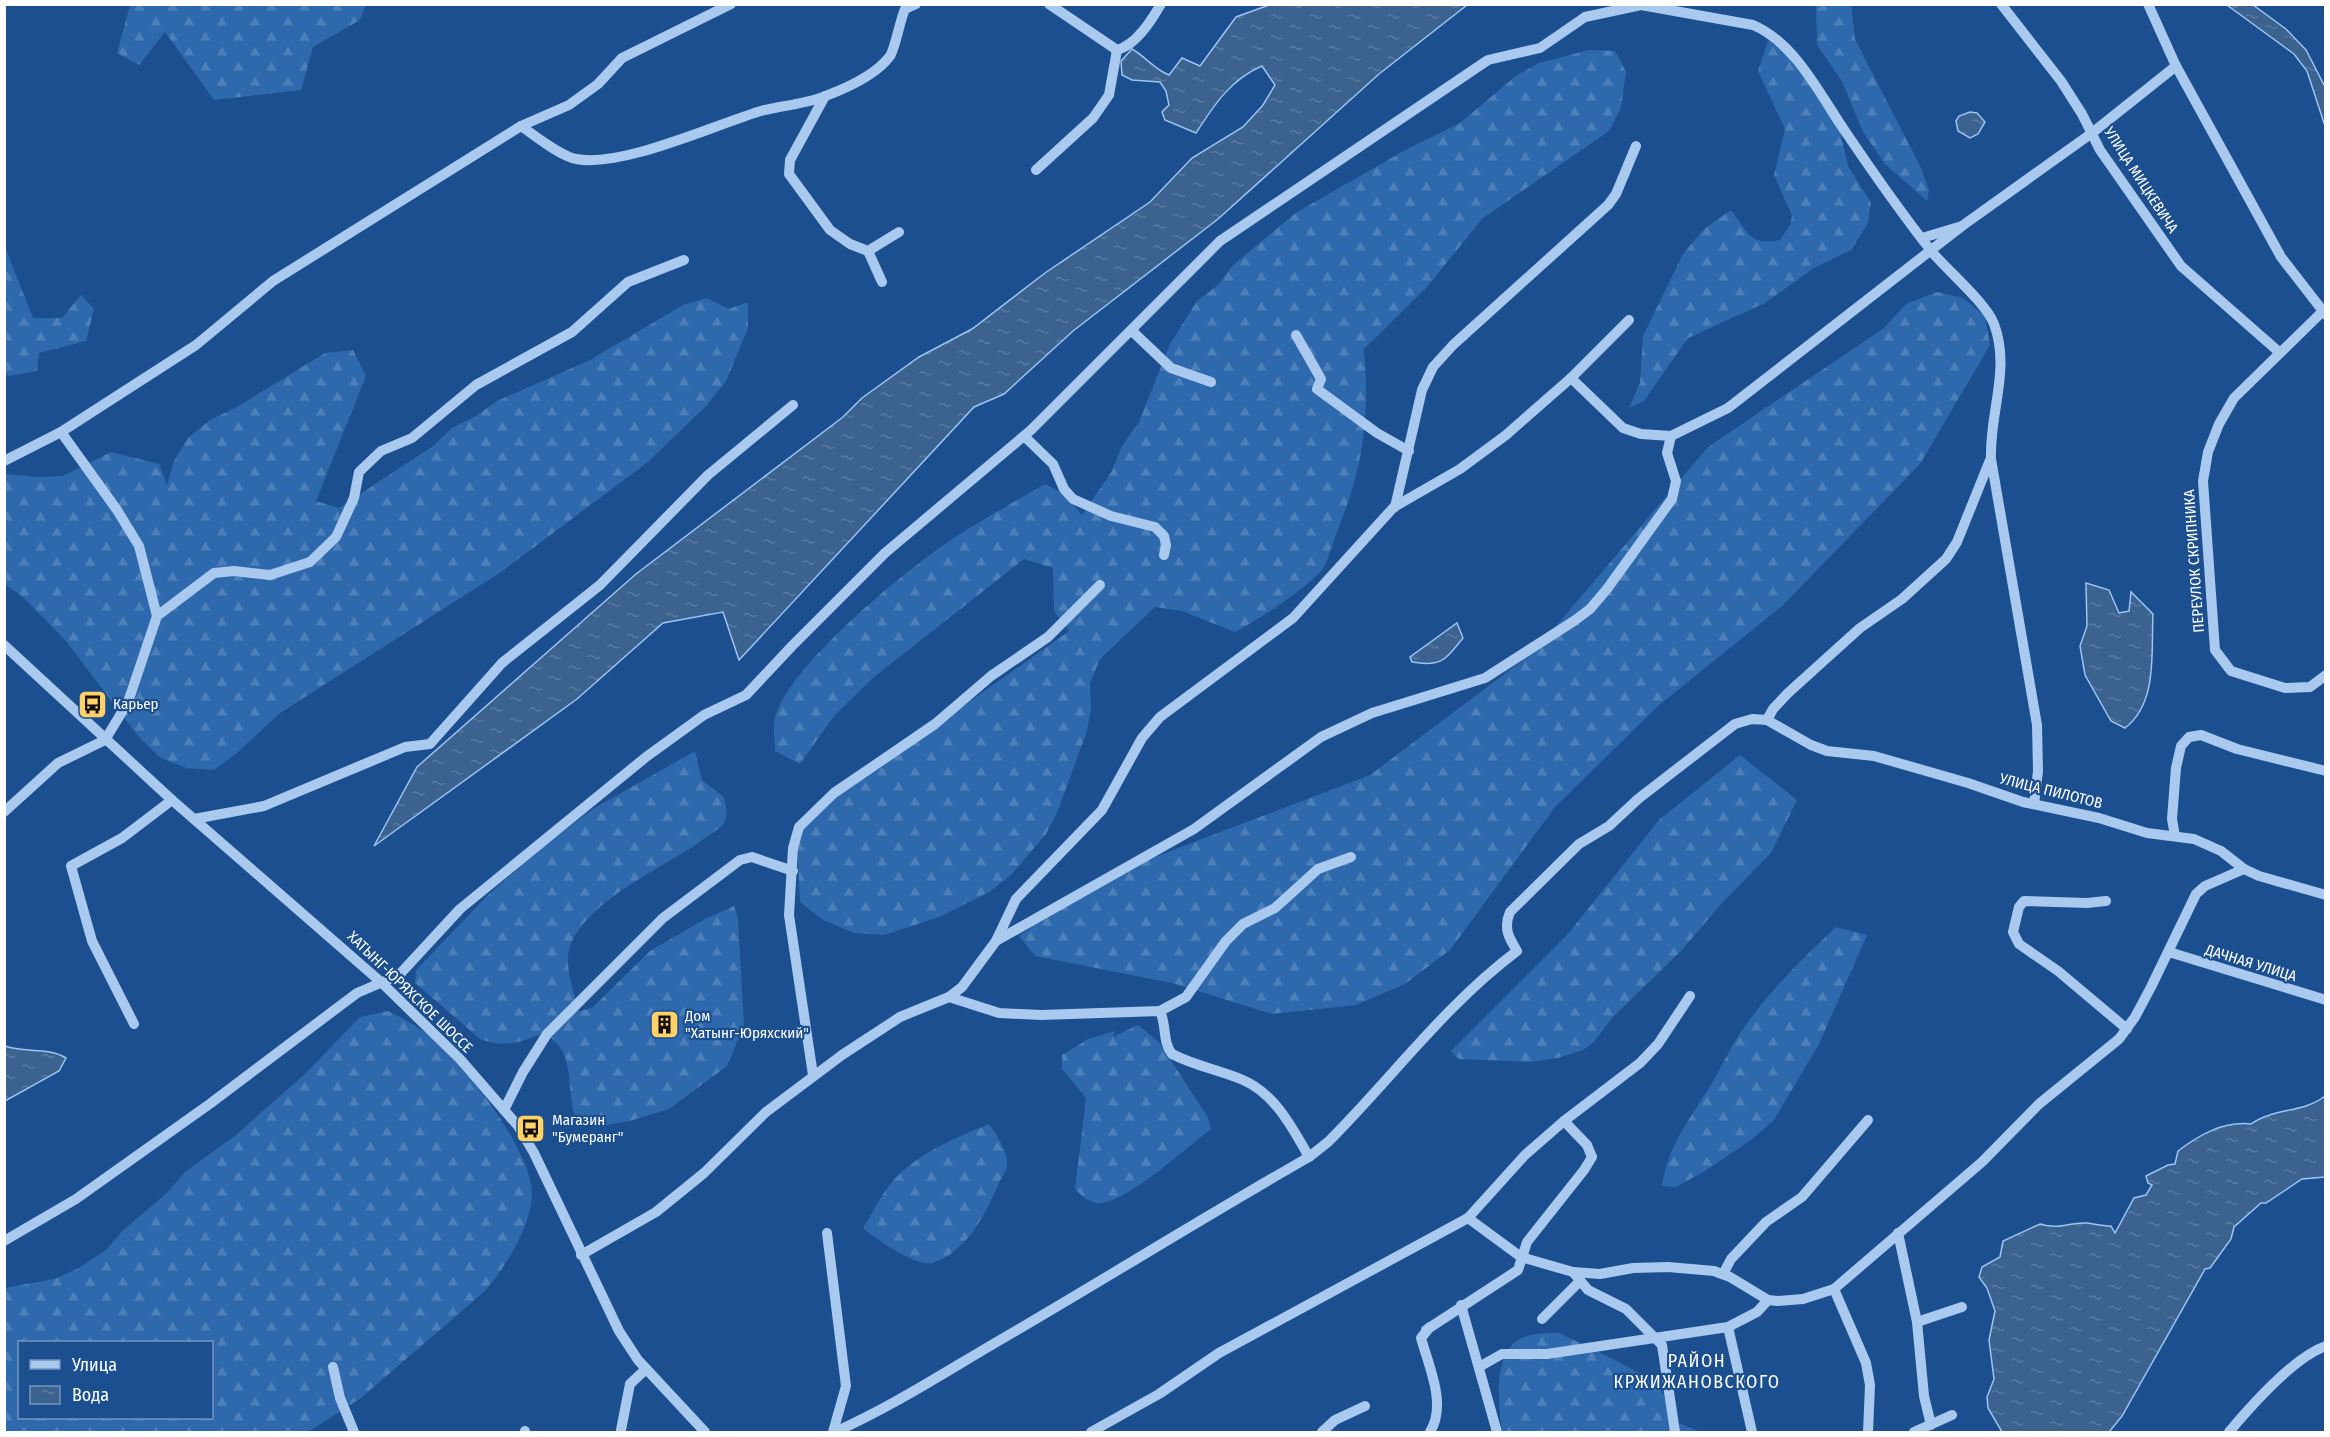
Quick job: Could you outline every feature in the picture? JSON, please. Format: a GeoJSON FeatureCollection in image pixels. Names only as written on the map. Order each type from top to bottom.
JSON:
{"type":"FeatureCollection","features":[{"type":"Feature","properties":{"kind":"street"},"geometry":{"type":"LineString","coordinates":[[4,461],[62,432],[196,345],[273,281],[521,126],[569,105],[598,84],[622,58],[731,4]]}},
{"type":"Feature","properties":{"kind":"street"},"geometry":{"type":"LineString","coordinates":[[521,126],[575,159],[618,157],[760,112],[825,96],[861,80],[891,56],[903,7],[916,4]]}},
{"type":"Feature","properties":{"kind":"street"},"geometry":{"type":"LineString","coordinates":[[1049,4],[1117,50]]}},
{"type":"Feature","properties":{"kind":"street"},"geometry":{"type":"LineString","coordinates":[[1117,50],[1128,45],[1144,29],[1161,4]]}},
{"type":"Feature","properties":{"kind":"street","name":"УЛИЦА МИЦКЕВИЧА"},"geometry":{"type":"LineString","coordinates":[[2001,4],[2061,81],[2118,176],[2181,266],[2278,352]]}},
{"type":"Feature","properties":{"kind":"street"},"geometry":{"type":"LineString","coordinates":[[2148,4],[2176,66],[2281,257],[2324,314]]}},
{"type":"Feature","properties":{"kind":"street"},"geometry":{"type":"LineString","coordinates":[[4,1241],[76,1199],[211,1103],[357,993],[399,975],[460,909],[646,757],[704,715],[746,695],[885,553],[1024,436],[1132,331],[1179,279],[1220,241],[1488,60],[1540,48],[1586,17],[1629,6],[1641,5],[1754,25],[1766,30],[1801,66],[1932,252],[1989,315],[1994,325],[2001,363],[1990,432],[1991,459],[2037,725],[2038,771],[2034,804]]}},
{"type":"Feature","properties":{"kind":"street"},"geometry":{"type":"LineString","coordinates":[[1036,170],[1093,118],[1109,95],[1117,50]]}},
{"type":"Feature","properties":{"kind":"street"},"geometry":{"type":"LineString","coordinates":[[1571,378],[1623,428],[1641,434],[1671,436],[1720,412],[1750,392],[1932,252],[1962,226],[2092,133],[2176,66]]}},
{"type":"Feature","properties":{"kind":"street"},"geometry":{"type":"LineString","coordinates":[[825,96],[793,154],[789,174],[830,230],[850,244],[868,251],[882,282]]}},
{"type":"Feature","properties":{"kind":"street"},"geometry":{"type":"LineString","coordinates":[[1394,507],[1422,390],[1433,367],[1453,345],[1608,205],[1616,194],[1636,146]]}},
{"type":"Feature","properties":{"kind":"street"},"geometry":{"type":"LineString","coordinates":[[1922,238],[1962,226]]}},
{"type":"Feature","properties":{"kind":"street"},"geometry":{"type":"LineString","coordinates":[[868,251],[899,232]]}},
{"type":"Feature","properties":{"kind":"street"},"geometry":{"type":"LineString","coordinates":[[157,616],[214,573],[234,571],[270,575],[310,562],[336,537],[354,498],[359,472],[381,451],[412,438],[476,385],[572,332],[628,282],[684,260]]}},
{"type":"Feature","properties":{"kind":"street","name":"ПЕРЕУЛОК СКРИПНИКА"},"geometry":{"type":"LineString","coordinates":[[2324,314],[2278,352],[2234,398],[2219,424],[2208,452],[2203,481],[2215,650],[2230,671],[2285,688],[2310,687],[2325,675]]}},
{"type":"Feature","properties":{"kind":"street"},"geometry":{"type":"LineString","coordinates":[[581,1255],[656,1212],[704,1173],[766,1112],[813,1075],[900,1017],[949,997],[971,976],[996,941],[1008,913],[1027,885],[1102,810],[1117,779],[1160,717],[1293,618],[1394,507],[1476,458],[1571,378],[1629,320]]}},
{"type":"Feature","properties":{"kind":"street"},"geometry":{"type":"LineString","coordinates":[[1132,331],[1171,368],[1211,382]]}},
{"type":"Feature","properties":{"kind":"street"},"geometry":{"type":"LineString","coordinates":[[1296,335],[1321,379],[1317,388],[1377,433],[1409,452]]}},
{"type":"Feature","properties":{"kind":"street"},"geometry":{"type":"LineString","coordinates":[[194,819],[264,806],[405,747],[430,744],[502,663],[600,585],[708,475],[793,405]]}},
{"type":"Feature","properties":{"kind":"street"},"geometry":{"type":"LineString","coordinates":[[4,812],[58,763],[105,740],[128,702],[157,616],[139,546],[117,510],[62,432]]}},
{"type":"Feature","properties":{"kind":"street"},"geometry":{"type":"LineString","coordinates":[[1024,436],[1049,459],[1064,489],[1073,500],[1111,516],[1155,527],[1164,536],[1166,545],[1164,555]]}},
{"type":"Feature","properties":{"kind":"street"},"geometry":{"type":"LineString","coordinates":[[996,941],[1194,828],[1321,737],[1371,713],[1485,678],[1574,621],[1590,609],[1672,499],[1676,481],[1667,453],[1671,436]]}},
{"type":"Feature","properties":{"kind":"street"},"geometry":{"type":"LineString","coordinates":[[834,1432],[880,1411],[1052,1310],[1175,1233],[1309,1156],[1347,1124],[1467,994],[1517,951],[1509,938],[1505,923],[1510,912],[1579,844],[1609,826],[1638,799],[1735,724],[1752,719],[1767,720],[1773,709],[1788,693],[1860,628],[1924,582],[1946,559],[1957,542],[1991,459]]}},
{"type":"Feature","properties":{"kind":"street"},"geometry":{"type":"LineString","coordinates":[[813,1075],[789,915],[794,838],[799,827],[819,805],[886,756],[935,724],[992,675],[1029,652],[1068,620],[1100,585]]}},
{"type":"Feature","properties":{"kind":"street","name":"ХАТЫНГ-ЮРЯХСКОЕ ШОССЕ"},"geometry":{"type":"LineString","coordinates":[[4,645],[172,800],[382,983],[460,1059],[518,1126],[534,1153],[619,1331],[646,1369],[705,1432]]}},
{"type":"Feature","properties":{"kind":"street","name":"УЛИЦА ПИЛОТОВ"},"geometry":{"type":"LineString","coordinates":[[1767,720],[1810,746],[1827,751],[1874,756],[2034,804],[2099,818],[2148,833],[2175,836],[2210,845],[2244,869],[2325,895]]}},
{"type":"Feature","properties":{"kind":"street"},"geometry":{"type":"LineString","coordinates":[[2175,836],[2172,819],[2176,768],[2181,746],[2189,737],[2201,735],[2237,749],[2325,771]]}},
{"type":"Feature","properties":{"kind":"street"},"geometry":{"type":"LineString","coordinates":[[134,1024],[92,941],[71,866],[122,838],[172,800]]}},
{"type":"Feature","properties":{"kind":"street"},"geometry":{"type":"LineString","coordinates":[[949,997],[999,1013],[1041,1016],[1160,1011],[1186,997],[1226,941],[1243,924],[1275,908],[1318,869],[1351,857]]}},
{"type":"Feature","properties":{"kind":"street"},"geometry":{"type":"LineString","coordinates":[[504,1110],[523,1072],[547,1034],[663,918],[740,860],[752,858],[793,871]]}},
{"type":"Feature","properties":{"kind":"street"},"geometry":{"type":"LineString","coordinates":[[1468,1218],[1521,1257],[1576,1276],[1633,1268],[1668,1267],[1723,1274],[1768,1300],[1803,1299],[1834,1289],[1982,1162],[2038,1104],[2119,1039],[2127,1029],[2169,952],[2196,894],[2205,886],[2244,869]]}},
{"type":"Feature","properties":{"kind":"street"},"geometry":{"type":"LineString","coordinates":[[2106,901],[2081,903],[2024,901],[2019,907],[2013,932],[2019,944],[2058,971],[2127,1029]]}},
{"type":"Feature","properties":{"kind":"street","name":"ДАЧНАЯ УЛИЦА"},"geometry":{"type":"LineString","coordinates":[[2169,952],[2325,1000]]}},
{"type":"Feature","properties":{"kind":"street"},"geometry":{"type":"LineString","coordinates":[[1091,1432],[1159,1394],[1219,1353],[1468,1218],[1525,1155],[1564,1121],[1640,1063],[1658,1044],[1690,996]]}},
{"type":"Feature","properties":{"kind":"street"},"geometry":{"type":"LineString","coordinates":[[1160,1011],[1164,1018],[1167,1047],[1172,1054],[1244,1080],[1259,1089],[1274,1102],[1309,1156]]}},
{"type":"Feature","properties":{"kind":"street"},"geometry":{"type":"LineString","coordinates":[[1723,1274],[1731,1259],[1766,1222],[1802,1197],[1868,1120]]}},
{"type":"Feature","properties":{"kind":"street"},"geometry":{"type":"LineString","coordinates":[[1430,1432],[1437,1421],[1436,1394],[1421,1338],[1428,1328],[1518,1270],[1527,1242],[1584,1170],[1592,1157],[1587,1145],[1564,1121]]}},
{"type":"Feature","properties":{"kind":"street"},"geometry":{"type":"LineString","coordinates":[[827,1233],[846,1386],[834,1432]]}},
{"type":"Feature","properties":{"kind":"street"},"geometry":{"type":"LineString","coordinates":[[1898,1233],[1917,1322],[1924,1396],[1931,1425]]}},
{"type":"Feature","properties":{"kind":"street"},"geometry":{"type":"LineString","coordinates":[[1542,1319],[1576,1276]]}},
{"type":"Feature","properties":{"kind":"street"},"geometry":{"type":"LineString","coordinates":[[1576,1276],[1588,1290],[1626,1309],[1662,1345],[1675,1432]]}},
{"type":"Feature","properties":{"kind":"street"},"geometry":{"type":"LineString","coordinates":[[1834,1289],[1860,1346],[1869,1374],[1868,1432]]}},
{"type":"Feature","properties":{"kind":"street"},"geometry":{"type":"LineString","coordinates":[[1479,1366],[1502,1354],[1548,1354],[1728,1327],[1757,1312],[1768,1300]]}},
{"type":"Feature","properties":{"kind":"street"},"geometry":{"type":"LineString","coordinates":[[1461,1305],[1497,1432]]}},
{"type":"Feature","properties":{"kind":"street"},"geometry":{"type":"LineString","coordinates":[[1917,1322],[1962,1307]]}},
{"type":"Feature","properties":{"kind":"street"},"geometry":{"type":"LineString","coordinates":[[1728,1327],[1752,1432]]}},
{"type":"Feature","properties":{"kind":"street"},"geometry":{"type":"LineString","coordinates":[[2229,1432],[2271,1387],[2325,1346]]}},
{"type":"Feature","properties":{"kind":"street"},"geometry":{"type":"LineString","coordinates":[[333,1367],[340,1398],[354,1432]]}},
{"type":"Feature","properties":{"kind":"street"},"geometry":{"type":"LineString","coordinates":[[621,1430],[630,1384],[646,1369]]}},
{"type":"Feature","properties":{"kind":"street"},"geometry":{"type":"LineString","coordinates":[[1322,1432],[1335,1420],[1365,1406]]}},
{"type":"Feature","properties":{"kind":"street"},"geometry":{"type":"LineString","coordinates":[[1914,1432],[1952,1415]]}},
{"type":"Feature","properties":{"kind":"green space"},"geometry":{"type":"Polygon","coordinates":[[[130,4],[366,5],[360,20],[313,47],[301,90],[214,100],[165,32],[139,65],[117,53],[130,4]]]}},
{"type":"Feature","properties":{"kind":"green space"},"geometry":{"type":"Polygon","coordinates":[[[1816,5],[1851,5],[1855,39],[1921,168],[1929,190],[1927,201],[1885,164],[1863,132],[1842,81],[1817,45],[1816,5]]]}},
{"type":"Feature","properties":{"kind":"green space"},"geometry":{"type":"Polygon","coordinates":[[[1778,40],[1837,117],[1848,166],[1871,203],[1868,223],[1851,250],[1814,268],[1765,303],[1688,338],[1644,401],[1629,408],[1640,383],[1643,336],[1683,254],[1704,229],[1731,210],[1750,236],[1762,241],[1780,240],[1790,225],[1792,216],[1774,175],[1785,129],[1758,71],[1768,41],[1778,40]]]}},
{"type":"Feature","properties":{"kind":"green space"},"geometry":{"type":"Polygon","coordinates":[[[1589,50],[1615,51],[1626,72],[1621,108],[1609,131],[1483,218],[1426,288],[1364,349],[1365,423],[1358,467],[1345,512],[1321,571],[1292,596],[1235,632],[1182,611],[1155,607],[1100,659],[1090,683],[1091,710],[1086,734],[1057,813],[1046,834],[1011,875],[989,892],[939,917],[884,935],[854,933],[823,920],[800,902],[797,843],[803,829],[830,801],[1069,631],[1054,611],[1053,568],[1024,559],[874,677],[834,716],[800,764],[775,751],[774,723],[782,701],[822,649],[879,596],[934,552],[976,524],[1045,484],[1066,495],[1082,515],[1112,471],[1122,446],[1139,422],[1170,344],[1197,301],[1218,285],[1233,265],[1297,212],[1409,148],[1460,123],[1517,75],[1539,63],[1589,50]]]}},
{"type":"Feature","properties":{"kind":"green space"},"geometry":{"type":"Polygon","coordinates":[[[5,247],[33,318],[62,318],[81,295],[94,309],[86,341],[39,353],[37,371],[9,376],[4,373],[5,247]]]}},
{"type":"Feature","properties":{"kind":"green space"},"geometry":{"type":"Polygon","coordinates":[[[1937,292],[1963,298],[1985,316],[1990,345],[1920,464],[1782,606],[1658,706],[1555,807],[1450,950],[1405,984],[1356,1005],[1272,1014],[1172,983],[1035,956],[1019,936],[1087,887],[1134,865],[1370,775],[1535,651],[1708,447],[1884,328],[1906,304],[1937,292]]]}},
{"type":"Feature","properties":{"kind":"green space"},"geometry":{"type":"Polygon","coordinates":[[[707,298],[729,309],[748,302],[748,328],[726,381],[707,405],[648,462],[501,572],[280,713],[237,753],[214,770],[186,768],[159,757],[139,737],[66,641],[24,598],[5,584],[5,474],[39,477],[63,476],[111,452],[159,464],[167,485],[174,461],[188,438],[210,420],[237,407],[325,353],[353,350],[366,376],[316,501],[339,508],[433,446],[452,428],[476,416],[497,401],[590,360],[683,305],[707,298]]]}},
{"type":"Feature","properties":{"kind":"green space"},"geometry":{"type":"Polygon","coordinates":[[[695,751],[702,780],[724,797],[725,821],[698,843],[621,891],[585,922],[574,939],[568,957],[569,970],[579,1011],[592,1008],[650,951],[705,919],[734,906],[738,918],[744,1025],[727,1066],[669,1109],[630,1121],[601,1126],[575,1116],[568,1069],[561,1049],[554,1040],[543,1033],[504,1044],[480,1039],[415,983],[416,970],[489,894],[543,847],[593,809],[695,751]]]}},
{"type":"Feature","properties":{"kind":"green space"},"geometry":{"type":"Polygon","coordinates":[[[1740,755],[1797,800],[1771,853],[1722,903],[1681,951],[1612,1018],[1593,1043],[1583,1050],[1558,1058],[1531,1062],[1459,1059],[1451,1051],[1568,934],[1659,820],[1740,755]]]}},
{"type":"Feature","properties":{"kind":"green space"},"geometry":{"type":"Polygon","coordinates":[[[1836,927],[1867,935],[1819,1044],[1774,1120],[1751,1140],[1705,1171],[1676,1187],[1662,1186],[1669,1159],[1680,1135],[1741,1032],[1774,990],[1836,927]]]}},
{"type":"Feature","properties":{"kind":"green space"},"geometry":{"type":"Polygon","coordinates":[[[388,1011],[432,1038],[466,1073],[510,1134],[529,1175],[532,1193],[527,1219],[516,1245],[485,1291],[361,1398],[308,1432],[5,1432],[4,1288],[54,1279],[77,1269],[106,1250],[123,1230],[167,1193],[185,1172],[236,1135],[306,1073],[360,1017],[388,1011]]]}},
{"type":"Feature","properties":{"kind":"green space"},"geometry":{"type":"Polygon","coordinates":[[[1138,1025],[1159,1042],[1207,1116],[1211,1129],[1132,1190],[1107,1202],[1093,1202],[1075,1189],[1086,1098],[1062,1069],[1062,1055],[1088,1039],[1115,1031],[1113,1037],[1138,1025]]]}},
{"type":"Feature","properties":{"kind":"green space"},"geometry":{"type":"Polygon","coordinates":[[[989,1124],[1004,1149],[1007,1166],[974,1230],[955,1250],[932,1263],[916,1261],[896,1251],[863,1228],[885,1192],[903,1171],[925,1154],[989,1124]]]}},
{"type":"Feature","properties":{"kind":"green space"},"geometry":{"type":"Polygon","coordinates":[[[1559,1333],[1612,1358],[1653,1382],[1665,1398],[1668,1419],[1701,1432],[1502,1432],[1499,1381],[1505,1355],[1512,1345],[1522,1338],[1535,1334],[1559,1333]]]}},
{"type":"Feature","properties":{"kind":"water"},"geometry":{"type":"Polygon","coordinates":[[[1269,5],[1467,5],[1379,74],[1218,219],[1073,331],[1004,394],[974,407],[739,660],[723,612],[663,623],[577,699],[374,846],[417,767],[636,574],[843,417],[862,398],[919,357],[972,329],[1045,273],[1150,202],[1192,158],[1243,127],[1263,105],[1275,85],[1262,66],[1241,78],[1224,94],[1196,133],[1165,120],[1162,112],[1169,105],[1166,91],[1160,82],[1132,80],[1122,75],[1121,61],[1132,49],[1169,75],[1182,58],[1200,66],[1236,17],[1269,5]]]}},
{"type":"Feature","properties":{"kind":"water"},"geometry":{"type":"Polygon","coordinates":[[[2227,5],[2253,5],[2286,29],[2306,50],[2325,87],[2325,126],[2307,71],[2294,54],[2227,5]]]}},
{"type":"Feature","properties":{"kind":"water"},"geometry":{"type":"Polygon","coordinates":[[[1970,112],[1977,113],[1985,122],[1978,134],[1970,138],[1958,131],[1956,121],[1959,116],[1970,112]]]}},
{"type":"Feature","properties":{"kind":"water"},"geometry":{"type":"Polygon","coordinates":[[[2086,583],[2109,590],[2119,613],[2129,611],[2131,592],[2153,614],[2151,676],[2148,691],[2136,717],[2125,728],[2111,721],[2085,675],[2080,646],[2087,626],[2086,583]]]}},
{"type":"Feature","properties":{"kind":"water"},"geometry":{"type":"Polygon","coordinates":[[[1457,623],[1463,638],[1447,657],[1430,663],[1412,662],[1410,657],[1457,623]]]}},
{"type":"Feature","properties":{"kind":"water"},"geometry":{"type":"Polygon","coordinates":[[[5,1046],[52,1052],[66,1058],[59,1071],[5,1101],[5,1046]]]}},
{"type":"Feature","properties":{"kind":"water"},"geometry":{"type":"Polygon","coordinates":[[[2325,1096],[2325,1177],[2302,1179],[2266,1203],[2261,1203],[2234,1227],[2231,1239],[2210,1268],[2205,1269],[2122,1416],[2109,1432],[2002,1432],[1988,1408],[1987,1397],[1994,1379],[1989,1340],[1995,1311],[1987,1288],[1979,1277],[1982,1267],[2000,1257],[2003,1241],[2040,1224],[2059,1226],[2087,1223],[2111,1226],[2115,1233],[2134,1198],[2146,1195],[2152,1185],[2148,1183],[2146,1176],[2175,1164],[2178,1151],[2194,1140],[2212,1130],[2231,1125],[2251,1124],[2269,1115],[2308,1105],[2325,1096]]]}},
{"type":"Feature","properties":{"kind":"place","name":"Карьер"},"geometry":{"type":"Point","coordinates":[92,704]}},
{"type":"Feature","properties":{"kind":"place","name":"Дом \"Хатынг-Юряхский\""},"geometry":{"type":"Point","coordinates":[664,1025]}},
{"type":"Feature","properties":{"kind":"place","name":"Магазин \"Бумеранг\""},"geometry":{"type":"Point","coordinates":[531,1129]}},
{"type":"Feature","properties":{"kind":"district","name":"РАЙОН КРЖИЖАНОВСКОГО"},"geometry":{"type":"Point","coordinates":[1697,1371]}}]}
